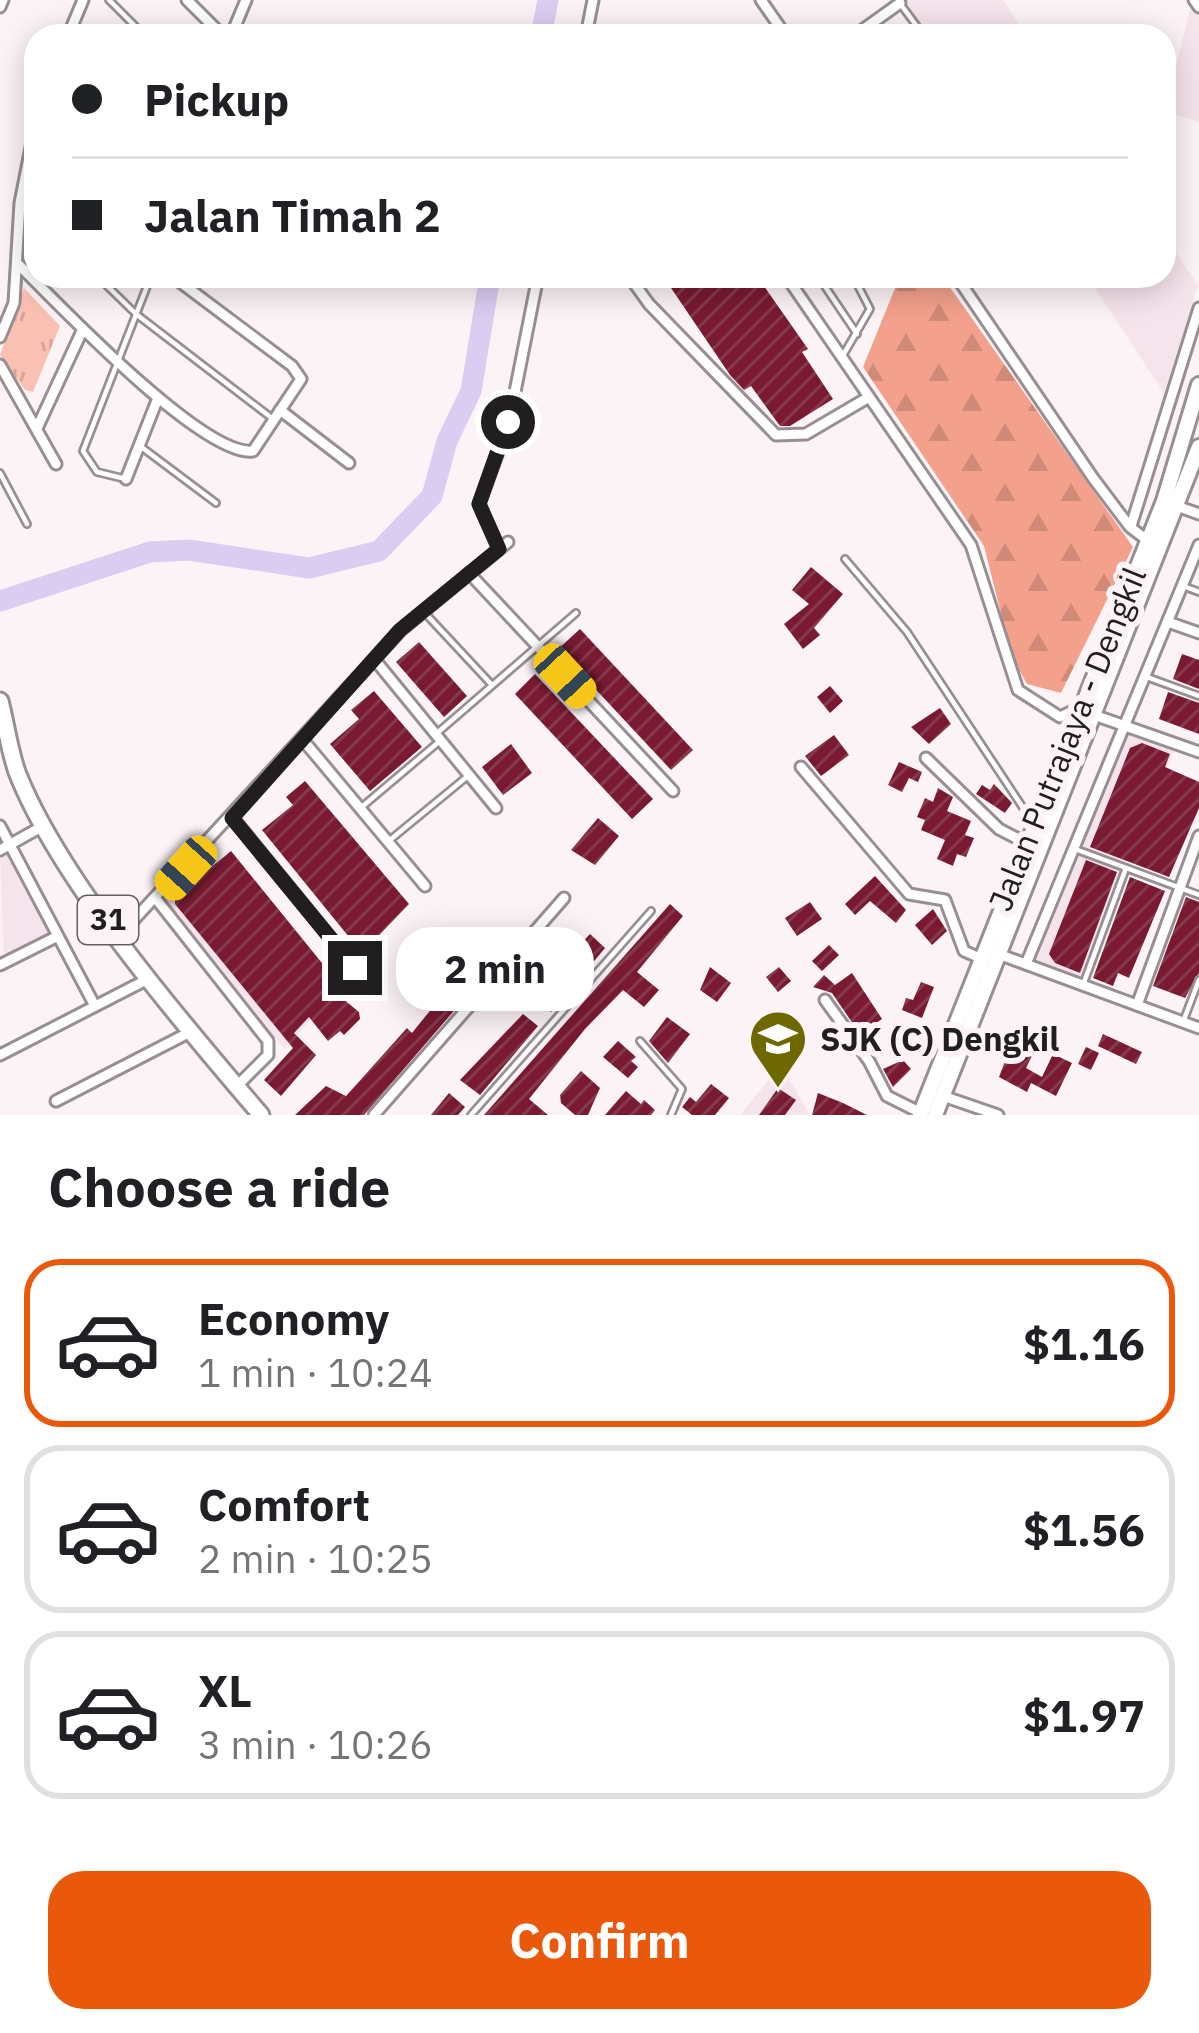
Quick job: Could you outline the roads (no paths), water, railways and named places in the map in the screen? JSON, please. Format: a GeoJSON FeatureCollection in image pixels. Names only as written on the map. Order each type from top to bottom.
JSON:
{"type":"FeatureCollection","features":[{"type":"Feature","properties":{"kind":"main road","name":"Jalan Putrajaya - Dengkil"},"geometry":{"type":"LineString","coordinates":[[937,1094],[1001,955],[1095,716],[1171,503],[1199,385]]}},
{"type":"Feature","properties":{"kind":"main road","name":"Jalan Putrajaya - Dengkil"},"geometry":{"type":"LineString","coordinates":[[937,1094],[980,958],[1077,709],[1147,540],[1199,447]]}},
{"type":"Feature","properties":{"kind":"main road","name":"31"},"geometry":{"type":"LineString","coordinates":[[0,700],[15,767],[43,826],[150,978],[261,1115]]}},
{"type":"Feature","properties":{"kind":"main road"},"geometry":{"type":"LineString","coordinates":[[926,1114],[937,1094]]}},
{"type":"Feature","properties":{"kind":"street"},"geometry":{"type":"LineString","coordinates":[[187,0],[214,24]]}},
{"type":"Feature","properties":{"kind":"street"},"geometry":{"type":"LineString","coordinates":[[1194,0],[1199,7]]}},
{"type":"Feature","properties":{"kind":"street"},"geometry":{"type":"LineString","coordinates":[[869,24],[899,1]]}},
{"type":"Feature","properties":{"kind":"street"},"geometry":{"type":"LineString","coordinates":[[0,337],[14,303],[24,186]]}},
{"type":"Feature","properties":{"kind":"street"},"geometry":{"type":"LineString","coordinates":[[19,265],[24,270]]}},
{"type":"Feature","properties":{"kind":"street"},"geometry":{"type":"LineString","coordinates":[[42,288],[158,398],[230,450],[253,452],[301,379],[292,366],[188,288]]}},
{"type":"Feature","properties":{"kind":"street"},"geometry":{"type":"LineString","coordinates":[[119,936],[374,660],[423,611],[503,545],[479,504],[508,422],[536,288]]}},
{"type":"Feature","properties":{"kind":"street"},"geometry":{"type":"LineString","coordinates":[[638,288],[776,435],[806,434],[869,397]]}},
{"type":"Feature","properties":{"kind":"street"},"geometry":{"type":"LineString","coordinates":[[794,288],[971,545],[1018,691],[1060,717],[1077,709],[1199,752]]}},
{"type":"Feature","properties":{"kind":"street"},"geometry":{"type":"LineString","coordinates":[[964,288],[1130,527],[1147,540]]}},
{"type":"Feature","properties":{"kind":"street"},"geometry":{"type":"LineString","coordinates":[[1130,527],[1199,308]]}},
{"type":"Feature","properties":{"kind":"street"},"geometry":{"type":"LineString","coordinates":[[38,426],[83,329]]}},
{"type":"Feature","properties":{"kind":"street"},"geometry":{"type":"LineString","coordinates":[[0,365],[56,464]]}},
{"type":"Feature","properties":{"kind":"street"},"geometry":{"type":"LineString","coordinates":[[126,479],[158,398]]}},
{"type":"Feature","properties":{"kind":"street"},"geometry":{"type":"LineString","coordinates":[[277,414],[349,463]]}},
{"type":"Feature","properties":{"kind":"street"},"geometry":{"type":"LineString","coordinates":[[1171,503],[1199,514]]}},
{"type":"Feature","properties":{"kind":"street"},"geometry":{"type":"LineString","coordinates":[[1026,964],[1199,545]]}},
{"type":"Feature","properties":{"kind":"street"},"geometry":{"type":"LineString","coordinates":[[469,573],[673,791]]}},
{"type":"Feature","properties":{"kind":"street"},"geometry":{"type":"LineString","coordinates":[[1168,622],[1199,633]]}},
{"type":"Feature","properties":{"kind":"street"},"geometry":{"type":"LineString","coordinates":[[374,660],[496,808]]}},
{"type":"Feature","properties":{"kind":"street"},"geometry":{"type":"LineString","coordinates":[[303,740],[424,886]]}},
{"type":"Feature","properties":{"kind":"street"},"geometry":{"type":"LineString","coordinates":[[926,758],[999,830],[1026,843]]}},
{"type":"Feature","properties":{"kind":"street"},"geometry":{"type":"LineString","coordinates":[[800,766],[909,895],[945,900],[964,951],[980,958]]}},
{"type":"Feature","properties":{"kind":"street"},"geometry":{"type":"LineString","coordinates":[[232,818],[355,968]]}},
{"type":"Feature","properties":{"kind":"street"},"geometry":{"type":"LineString","coordinates":[[0,826],[5,848],[95,1006]]}},
{"type":"Feature","properties":{"kind":"street"},"geometry":{"type":"LineString","coordinates":[[5,848],[43,826]]}},
{"type":"Feature","properties":{"kind":"street"},"geometry":{"type":"LineString","coordinates":[[1137,1005],[1199,836]]}},
{"type":"Feature","properties":{"kind":"street"},"geometry":{"type":"LineString","coordinates":[[374,1115],[564,898]]}},
{"type":"Feature","properties":{"kind":"street"},"geometry":{"type":"LineString","coordinates":[[157,900],[268,1041],[268,1054],[236,1087]]}},
{"type":"Feature","properties":{"kind":"street"},"geometry":{"type":"LineString","coordinates":[[0,965],[56,937]]}},
{"type":"Feature","properties":{"kind":"street"},"geometry":{"type":"LineString","coordinates":[[1001,955],[1199,1028]]}},
{"type":"Feature","properties":{"kind":"street"},"geometry":{"type":"LineString","coordinates":[[0,1055],[150,978]]}},
{"type":"Feature","properties":{"kind":"street"},"geometry":{"type":"LineString","coordinates":[[825,1000],[869,1060],[886,1096],[926,1114]]}},
{"type":"Feature","properties":{"kind":"street"},"geometry":{"type":"LineString","coordinates":[[56,1101],[192,1031]]}},
{"type":"Feature","properties":{"kind":"street"},"geometry":{"type":"LineString","coordinates":[[937,1094],[998,1115]]}},
{"type":"Feature","properties":{"kind":"lane"},"geometry":{"type":"LineString","coordinates":[[110,0],[133,24]]}},
{"type":"Feature","properties":{"kind":"lane"},"geometry":{"type":"LineString","coordinates":[[20,203],[24,207]]}},
{"type":"Feature","properties":{"kind":"lane"},"geometry":{"type":"LineString","coordinates":[[109,288],[136,314],[277,414]]}},
{"type":"Feature","properties":{"kind":"lane"},"geometry":{"type":"LineString","coordinates":[[126,479],[97,472],[83,451],[146,288]]}},
{"type":"Feature","properties":{"kind":"lane"},"geometry":{"type":"LineString","coordinates":[[826,288],[857,334]]}},
{"type":"Feature","properties":{"kind":"lane"},"geometry":{"type":"LineString","coordinates":[[842,357],[871,302],[861,288]]}},
{"type":"Feature","properties":{"kind":"lane"},"geometry":{"type":"LineString","coordinates":[[140,446],[217,502]]}},
{"type":"Feature","properties":{"kind":"lane"},"geometry":{"type":"LineString","coordinates":[[0,472],[27,524]]}},
{"type":"Feature","properties":{"kind":"lane"},"geometry":{"type":"LineString","coordinates":[[845,559],[907,632],[1033,824]]}},
{"type":"Feature","properties":{"kind":"lane"},"geometry":{"type":"LineString","coordinates":[[1183,586],[1199,592]]}},
{"type":"Feature","properties":{"kind":"lane"},"geometry":{"type":"LineString","coordinates":[[423,611],[492,686]]}},
{"type":"Feature","properties":{"kind":"lane"},"geometry":{"type":"LineString","coordinates":[[360,808],[576,614]]}},
{"type":"Feature","properties":{"kind":"lane"},"geometry":{"type":"LineString","coordinates":[[1144,676],[1199,696]]}},
{"type":"Feature","properties":{"kind":"lane"},"geometry":{"type":"LineString","coordinates":[[388,842],[469,775]]}},
{"type":"Feature","properties":{"kind":"lane"},"geometry":{"type":"LineString","coordinates":[[1075,849],[1199,895]]}},
{"type":"Feature","properties":{"kind":"lane"},"geometry":{"type":"LineString","coordinates":[[1083,985],[1126,868]]}},
{"type":"Feature","properties":{"kind":"lane"},"geometry":{"type":"LineString","coordinates":[[471,1115],[651,911]]}},
{"type":"Feature","properties":{"kind":"lane"},"geometry":{"type":"LineString","coordinates":[[1184,1022],[1199,980]]}},
{"type":"Feature","properties":{"kind":"lane"},"geometry":{"type":"LineString","coordinates":[[640,1041],[682,1089],[671,1115]]}},
{"type":"Feature","properties":{"kind":"waterway"},"geometry":{"type":"LineString","coordinates":[[543,24],[548,0]]}},
{"type":"Feature","properties":{"kind":"waterway"},"geometry":{"type":"LineString","coordinates":[[0,601],[150,552],[189,550],[309,568],[379,551],[432,496],[447,441],[471,391],[488,288]]}},
{"type":"Feature","properties":{"kind":"place","name":"SJK (C) Dengkil"},"geometry":{"type":"Point","coordinates":[778,1090]}}]}
